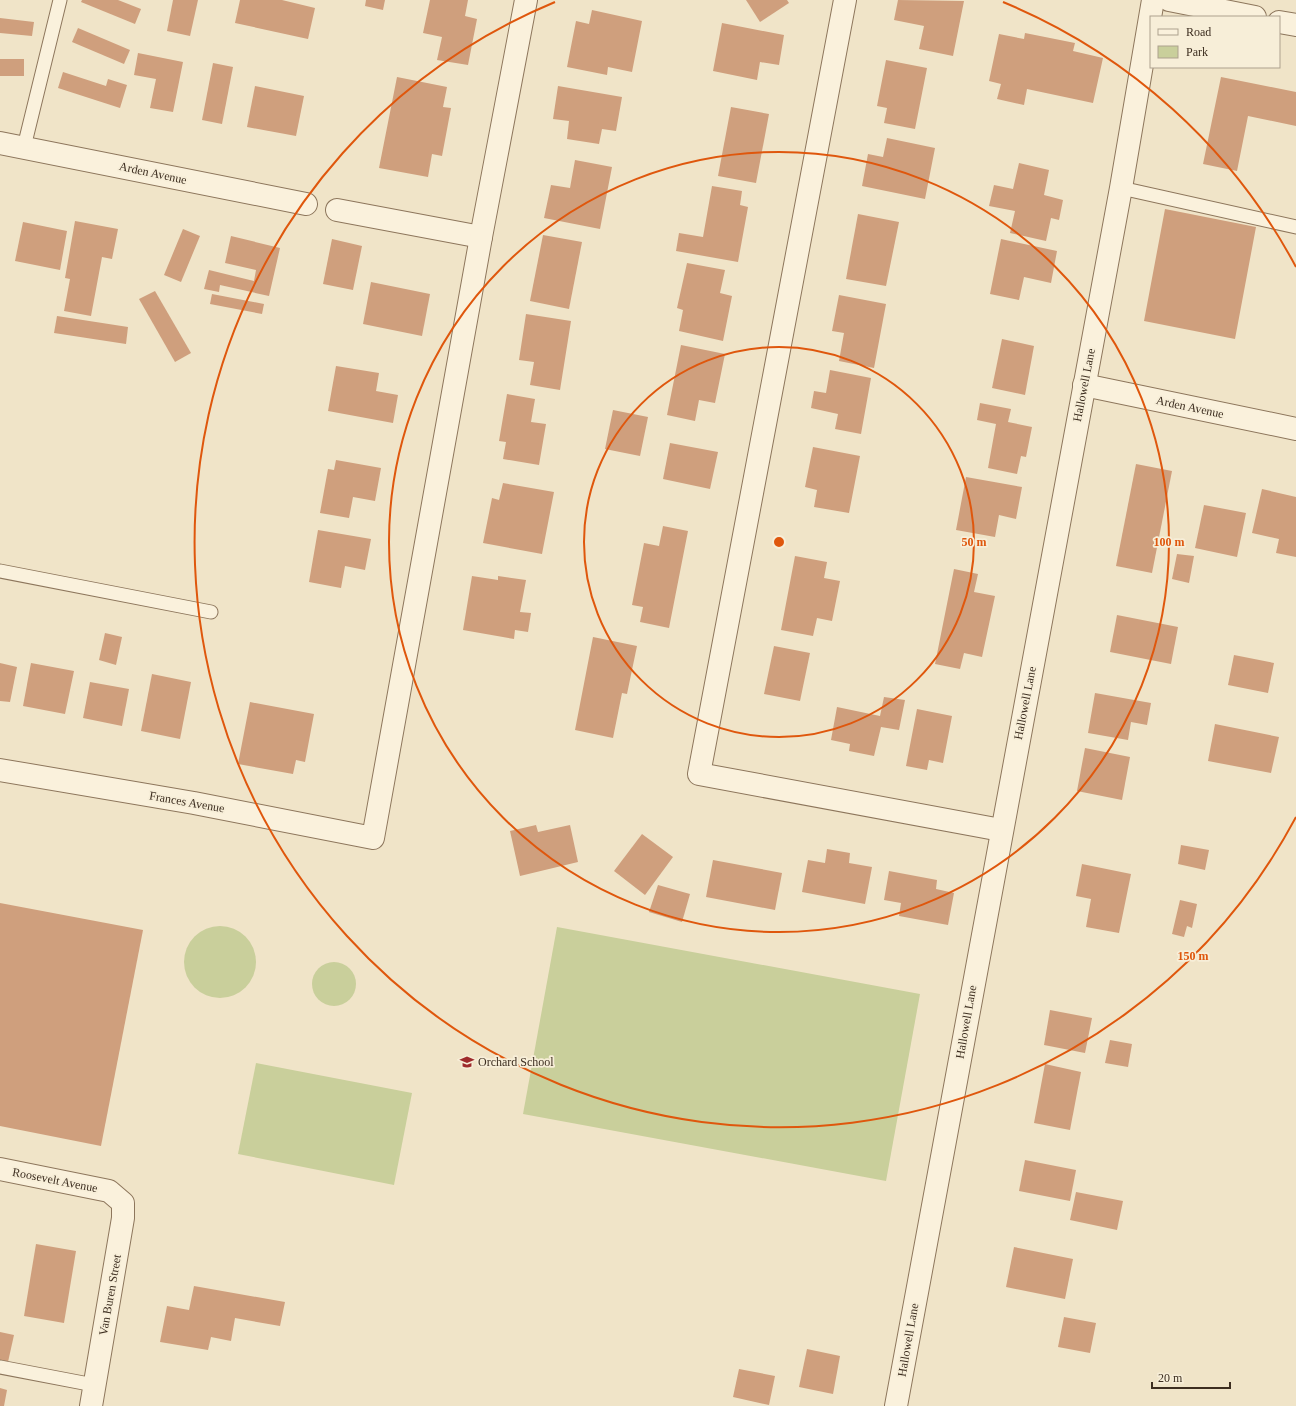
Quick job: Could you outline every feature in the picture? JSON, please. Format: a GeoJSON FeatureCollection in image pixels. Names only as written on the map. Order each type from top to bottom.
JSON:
{"type":"FeatureCollection","features":[{"type":"Feature","properties":{"kind":"street"},"geometry":{"type":"LineString","coordinates":[[337,210],[481,237],[526,0]]}},
{"type":"Feature","properties":{"kind":"street"},"geometry":{"type":"LineString","coordinates":[[846,0],[699,774],[1001,830]]}},
{"type":"Feature","properties":{"kind":"street","name":"Hallowell Lane"},"geometry":{"type":"LineString","coordinates":[[1150,16],[1153,0]]}},
{"type":"Feature","properties":{"kind":"street"},"geometry":{"type":"LineString","coordinates":[[1170,0],[1250,16]]}},
{"type":"Feature","properties":{"kind":"street","name":"Hallowell Lane"},"geometry":{"type":"LineString","coordinates":[[896,1406],[1001,830],[1121,188],[1150,18]]}},
{"type":"Feature","properties":{"kind":"street"},"geometry":{"type":"LineString","coordinates":[[1280,22],[1296,25]]}},
{"type":"Feature","properties":{"kind":"street","name":"Arden Avenue"},"geometry":{"type":"LineString","coordinates":[[0,143],[306,204]]}},
{"type":"Feature","properties":{"kind":"street","name":"Frances Avenue"},"geometry":{"type":"LineString","coordinates":[[0,770],[194,803],[372,838],[481,237]]}},
{"type":"Feature","properties":{"kind":"street","name":"Arden Avenue"},"geometry":{"type":"LineString","coordinates":[[1084,386],[1296,429]]}},
{"type":"Feature","properties":{"kind":"street","name":"Roosevelt Avenue"},"geometry":{"type":"LineString","coordinates":[[0,1169],[109,1190]]}},
{"type":"Feature","properties":{"kind":"street","name":"Van Buren Street"},"geometry":{"type":"LineString","coordinates":[[92,1396],[123,1218],[123,1203],[109,1190]]}},
{"type":"Feature","properties":{"kind":"lane"},"geometry":{"type":"LineString","coordinates":[[24,147],[60,0]]}},
{"type":"Feature","properties":{"kind":"lane"},"geometry":{"type":"LineString","coordinates":[[1121,188],[1296,227]]}},
{"type":"Feature","properties":{"kind":"lane"},"geometry":{"type":"LineString","coordinates":[[0,571],[211,612]]}},
{"type":"Feature","properties":{"kind":"lane"},"geometry":{"type":"LineString","coordinates":[[0,1367],[92,1396]]}},
{"type":"Feature","properties":{"kind":"green space"},"geometry":{"type":"Polygon","coordinates":[[[213,926],[227,926],[234,928],[246,936],[254,948],[256,962],[254,976],[246,988],[234,996],[227,998],[213,998],[206,996],[194,988],[186,976],[184,969],[184,955],[186,948],[194,936],[206,928],[213,926]]]}},
{"type":"Feature","properties":{"kind":"green space"},"geometry":{"type":"Polygon","coordinates":[[[557,927],[920,994],[886,1181],[523,1114],[557,927]]]}},
{"type":"Feature","properties":{"kind":"green space"},"geometry":{"type":"Polygon","coordinates":[[[334,962],[346,966],[352,972],[356,984],[352,996],[346,1002],[334,1006],[322,1002],[316,996],[312,984],[316,972],[322,966],[334,962]]]}},
{"type":"Feature","properties":{"kind":"green space"},"geometry":{"type":"Polygon","coordinates":[[[256,1063],[412,1093],[394,1185],[238,1154],[256,1063]]]}},
{"type":"Feature","properties":{"kind":"building"},"geometry":{"type":"Polygon","coordinates":[[[82,0],[118,0],[141,9],[135,24],[81,2],[82,0]]]}},
{"type":"Feature","properties":{"kind":"building"},"geometry":{"type":"Polygon","coordinates":[[[173,0],[198,0],[190,36],[167,31],[173,0]]]}},
{"type":"Feature","properties":{"kind":"building"},"geometry":{"type":"Polygon","coordinates":[[[240,0],[282,0],[315,8],[308,39],[235,23],[240,0]]]}},
{"type":"Feature","properties":{"kind":"building"},"geometry":{"type":"Polygon","coordinates":[[[366,0],[385,0],[383,10],[365,6],[366,0]]]}},
{"type":"Feature","properties":{"kind":"building"},"geometry":{"type":"Polygon","coordinates":[[[430,0],[468,0],[465,16],[477,19],[468,65],[437,60],[442,37],[423,33],[430,0]]]}},
{"type":"Feature","properties":{"kind":"building"},"geometry":{"type":"Polygon","coordinates":[[[746,0],[787,0],[789,3],[760,22],[746,0]]]}},
{"type":"Feature","properties":{"kind":"building"},"geometry":{"type":"Polygon","coordinates":[[[898,0],[964,1],[953,56],[919,49],[924,26],[894,20],[898,0]]]}},
{"type":"Feature","properties":{"kind":"building"},"geometry":{"type":"Polygon","coordinates":[[[592,10],[642,21],[632,72],[608,67],[607,75],[567,67],[576,21],[589,24],[592,10]]]}},
{"type":"Feature","properties":{"kind":"building"},"geometry":{"type":"Polygon","coordinates":[[[0,18],[34,22],[32,36],[0,33],[0,18]]]}},
{"type":"Feature","properties":{"kind":"building"},"geometry":{"type":"Polygon","coordinates":[[[722,23],[784,35],[779,65],[760,62],[757,80],[713,71],[722,23]]]}},
{"type":"Feature","properties":{"kind":"building"},"geometry":{"type":"Polygon","coordinates":[[[78,28],[130,50],[124,64],[72,42],[78,28]]]}},
{"type":"Feature","properties":{"kind":"building"},"geometry":{"type":"Polygon","coordinates":[[[1025,33],[1075,43],[1073,51],[1103,58],[1093,103],[1027,89],[1024,105],[997,99],[1001,84],[989,81],[999,34],[1024,39],[1025,33]]]}},
{"type":"Feature","properties":{"kind":"building"},"geometry":{"type":"Polygon","coordinates":[[[138,53],[183,62],[173,112],[150,108],[156,79],[134,75],[138,53]]]}},
{"type":"Feature","properties":{"kind":"building"},"geometry":{"type":"Polygon","coordinates":[[[0,59],[24,59],[24,76],[0,76],[0,59]]]}},
{"type":"Feature","properties":{"kind":"building"},"geometry":{"type":"Polygon","coordinates":[[[886,60],[927,68],[915,129],[884,123],[887,108],[877,106],[886,60]]]}},
{"type":"Feature","properties":{"kind":"building"},"geometry":{"type":"Polygon","coordinates":[[[213,63],[233,67],[222,124],[202,120],[213,63]]]}},
{"type":"Feature","properties":{"kind":"building"},"geometry":{"type":"Polygon","coordinates":[[[63,72],[106,86],[108,79],[127,85],[120,108],[58,88],[63,72]]]}},
{"type":"Feature","properties":{"kind":"building"},"geometry":{"type":"Polygon","coordinates":[[[397,77],[447,87],[443,107],[451,108],[442,156],[432,154],[428,177],[379,168],[397,77]]]}},
{"type":"Feature","properties":{"kind":"building"},"geometry":{"type":"Polygon","coordinates":[[[1221,77],[1296,92],[1296,126],[1248,116],[1237,171],[1203,164],[1221,77]]]}},
{"type":"Feature","properties":{"kind":"building"},"geometry":{"type":"Polygon","coordinates":[[[255,86],[304,96],[296,136],[247,127],[255,86]]]}},
{"type":"Feature","properties":{"kind":"building"},"geometry":{"type":"Polygon","coordinates":[[[558,86],[622,97],[616,131],[602,129],[599,144],[567,139],[569,121],[553,119],[558,86]]]}},
{"type":"Feature","properties":{"kind":"building"},"geometry":{"type":"Polygon","coordinates":[[[731,107],[769,114],[756,183],[718,176],[731,107]]]}},
{"type":"Feature","properties":{"kind":"building"},"geometry":{"type":"Polygon","coordinates":[[[887,138],[935,148],[925,199],[862,186],[868,154],[883,157],[887,138]]]}},
{"type":"Feature","properties":{"kind":"building"},"geometry":{"type":"Polygon","coordinates":[[[575,160],[612,167],[600,229],[544,218],[551,185],[570,188],[575,160]]]}},
{"type":"Feature","properties":{"kind":"building"},"geometry":{"type":"Polygon","coordinates":[[[1019,163],[1049,170],[1044,195],[1063,200],[1059,220],[1051,218],[1046,241],[1010,233],[1015,211],[989,206],[994,185],[1013,189],[1019,163]]]}},
{"type":"Feature","properties":{"kind":"building"},"geometry":{"type":"Polygon","coordinates":[[[712,186],[742,191],[740,205],[748,207],[738,262],[676,251],[679,233],[703,237],[712,186]]]}},
{"type":"Feature","properties":{"kind":"building"},"geometry":{"type":"Polygon","coordinates":[[[1165,209],[1256,227],[1235,339],[1144,321],[1165,209]]]}},
{"type":"Feature","properties":{"kind":"building"},"geometry":{"type":"Polygon","coordinates":[[[858,214],[899,222],[886,286],[846,279],[858,214]]]}},
{"type":"Feature","properties":{"kind":"building"},"geometry":{"type":"Polygon","coordinates":[[[75,221],[118,229],[112,259],[102,257],[91,316],[64,311],[70,279],[65,278],[75,221]]]}},
{"type":"Feature","properties":{"kind":"building"},"geometry":{"type":"Polygon","coordinates":[[[23,222],[67,231],[60,270],[15,261],[23,222]]]}},
{"type":"Feature","properties":{"kind":"building"},"geometry":{"type":"Polygon","coordinates":[[[183,229],[200,236],[181,282],[164,275],[183,229]]]}},
{"type":"Feature","properties":{"kind":"building"},"geometry":{"type":"Polygon","coordinates":[[[543,235],[582,242],[569,309],[530,301],[543,235]]]}},
{"type":"Feature","properties":{"kind":"building"},"geometry":{"type":"Polygon","coordinates":[[[231,236],[280,248],[269,296],[220,285],[219,292],[204,289],[209,270],[254,281],[256,270],[225,263],[231,236]]]}},
{"type":"Feature","properties":{"kind":"building"},"geometry":{"type":"Polygon","coordinates":[[[332,239],[362,246],[353,290],[323,284],[332,239]]]}},
{"type":"Feature","properties":{"kind":"building"},"geometry":{"type":"Polygon","coordinates":[[[1001,239],[1057,251],[1051,283],[1024,277],[1019,300],[990,294],[1001,239]]]}},
{"type":"Feature","properties":{"kind":"building"},"geometry":{"type":"Polygon","coordinates":[[[687,263],[725,270],[720,293],[732,296],[723,341],[679,331],[683,310],[677,308],[687,263]]]}},
{"type":"Feature","properties":{"kind":"building"},"geometry":{"type":"Polygon","coordinates":[[[371,282],[430,294],[422,336],[363,324],[371,282]]]}},
{"type":"Feature","properties":{"kind":"building"},"geometry":{"type":"Polygon","coordinates":[[[155,291],[191,353],[175,362],[139,299],[155,291]]]}},
{"type":"Feature","properties":{"kind":"building"},"geometry":{"type":"Polygon","coordinates":[[[212,294],[264,304],[262,314],[210,304],[212,294]]]}},
{"type":"Feature","properties":{"kind":"building"},"geometry":{"type":"Polygon","coordinates":[[[839,295],[886,304],[874,368],[839,361],[844,333],[832,331],[839,295]]]}},
{"type":"Feature","properties":{"kind":"building"},"geometry":{"type":"Polygon","coordinates":[[[526,314],[571,321],[560,390],[530,385],[534,362],[519,360],[526,314]]]}},
{"type":"Feature","properties":{"kind":"building"},"geometry":{"type":"Polygon","coordinates":[[[57,316],[128,327],[126,344],[54,333],[57,316]]]}},
{"type":"Feature","properties":{"kind":"building"},"geometry":{"type":"Polygon","coordinates":[[[1002,339],[1034,346],[1025,395],[992,388],[1002,339]]]}},
{"type":"Feature","properties":{"kind":"building"},"geometry":{"type":"Polygon","coordinates":[[[681,345],[725,354],[715,403],[699,400],[695,421],[667,415],[681,345]]]}},
{"type":"Feature","properties":{"kind":"building"},"geometry":{"type":"Polygon","coordinates":[[[336,366],[379,373],[376,391],[398,395],[393,423],[328,411],[336,366]]]}},
{"type":"Feature","properties":{"kind":"building"},"geometry":{"type":"Polygon","coordinates":[[[830,370],[871,378],[861,434],[835,429],[838,414],[811,408],[814,391],[826,393],[830,370]]]}},
{"type":"Feature","properties":{"kind":"building"},"geometry":{"type":"Polygon","coordinates":[[[507,394],[535,399],[531,422],[546,424],[539,465],[503,459],[506,442],[499,441],[507,394]]]}},
{"type":"Feature","properties":{"kind":"building"},"geometry":{"type":"Polygon","coordinates":[[[980,403],[1011,409],[1008,422],[1032,427],[1026,457],[1021,456],[1017,474],[988,468],[996,424],[977,420],[980,403]]]}},
{"type":"Feature","properties":{"kind":"building"},"geometry":{"type":"Polygon","coordinates":[[[613,410],[648,417],[640,456],[605,449],[613,410]]]}},
{"type":"Feature","properties":{"kind":"building"},"geometry":{"type":"Polygon","coordinates":[[[670,443],[718,452],[710,489],[663,479],[670,443]]]}},
{"type":"Feature","properties":{"kind":"building"},"geometry":{"type":"Polygon","coordinates":[[[813,447],[860,456],[849,513],[814,507],[817,490],[805,487],[813,447]]]}},
{"type":"Feature","properties":{"kind":"building"},"geometry":{"type":"Polygon","coordinates":[[[336,460],[381,468],[375,501],[353,497],[349,518],[320,513],[328,469],[334,470],[336,460]]]}},
{"type":"Feature","properties":{"kind":"building"},"geometry":{"type":"Polygon","coordinates":[[[1136,464],[1172,471],[1152,573],[1116,566],[1136,464]]]}},
{"type":"Feature","properties":{"kind":"building"},"geometry":{"type":"Polygon","coordinates":[[[966,477],[1022,487],[1016,519],[999,515],[995,537],[956,530],[966,477]]]}},
{"type":"Feature","properties":{"kind":"building"},"geometry":{"type":"Polygon","coordinates":[[[503,483],[554,492],[542,554],[483,543],[492,498],[499,500],[503,483]]]}},
{"type":"Feature","properties":{"kind":"building"},"geometry":{"type":"Polygon","coordinates":[[[1262,489],[1296,497],[1296,557],[1276,553],[1279,539],[1252,533],[1262,489]]]}},
{"type":"Feature","properties":{"kind":"building"},"geometry":{"type":"Polygon","coordinates":[[[1204,505],[1246,513],[1237,557],[1195,548],[1204,505]]]}},
{"type":"Feature","properties":{"kind":"building"},"geometry":{"type":"Polygon","coordinates":[[[663,526],[688,531],[669,628],[640,622],[643,607],[632,605],[644,543],[659,546],[663,526]]]}},
{"type":"Feature","properties":{"kind":"building"},"geometry":{"type":"Polygon","coordinates":[[[318,530],[371,539],[365,570],[345,566],[341,588],[309,582],[318,530]]]}},
{"type":"Feature","properties":{"kind":"building"},"geometry":{"type":"Polygon","coordinates":[[[1177,554],[1194,556],[1189,583],[1172,579],[1177,554]]]}},
{"type":"Feature","properties":{"kind":"building"},"geometry":{"type":"Polygon","coordinates":[[[795,556],[827,562],[824,578],[840,581],[832,621],[817,618],[813,636],[781,630],[795,556]]]}},
{"type":"Feature","properties":{"kind":"building"},"geometry":{"type":"Polygon","coordinates":[[[954,569],[978,574],[974,592],[995,596],[982,657],[964,653],[960,669],[935,664],[954,569]]]}},
{"type":"Feature","properties":{"kind":"building"},"geometry":{"type":"Polygon","coordinates":[[[472,576],[498,580],[498,576],[526,580],[520,612],[531,613],[528,632],[515,630],[514,639],[463,630],[472,576]]]}},
{"type":"Feature","properties":{"kind":"building"},"geometry":{"type":"Polygon","coordinates":[[[1117,615],[1178,627],[1171,664],[1110,652],[1117,615]]]}},
{"type":"Feature","properties":{"kind":"building"},"geometry":{"type":"Polygon","coordinates":[[[105,633],[122,637],[116,665],[99,660],[105,633]]]}},
{"type":"Feature","properties":{"kind":"building"},"geometry":{"type":"Polygon","coordinates":[[[593,637],[637,646],[627,694],[622,693],[613,738],[575,730],[593,637]]]}},
{"type":"Feature","properties":{"kind":"building"},"geometry":{"type":"Polygon","coordinates":[[[774,646],[810,653],[800,701],[764,694],[774,646]]]}},
{"type":"Feature","properties":{"kind":"building"},"geometry":{"type":"Polygon","coordinates":[[[1234,655],[1274,663],[1268,693],[1228,685],[1234,655]]]}},
{"type":"Feature","properties":{"kind":"building"},"geometry":{"type":"Polygon","coordinates":[[[0,663],[17,667],[10,702],[0,701],[0,663]]]}},
{"type":"Feature","properties":{"kind":"building"},"geometry":{"type":"Polygon","coordinates":[[[31,663],[74,671],[65,714],[23,706],[31,663]]]}},
{"type":"Feature","properties":{"kind":"building"},"geometry":{"type":"Polygon","coordinates":[[[152,674],[191,682],[180,739],[141,731],[152,674]]]}},
{"type":"Feature","properties":{"kind":"building"},"geometry":{"type":"Polygon","coordinates":[[[90,682],[129,689],[122,726],[83,718],[90,682]]]}},
{"type":"Feature","properties":{"kind":"building"},"geometry":{"type":"Polygon","coordinates":[[[1095,693],[1151,703],[1147,725],[1131,722],[1128,740],[1088,733],[1095,693]]]}},
{"type":"Feature","properties":{"kind":"building"},"geometry":{"type":"Polygon","coordinates":[[[884,697],[905,700],[899,730],[881,727],[874,756],[849,751],[850,744],[831,740],[837,707],[880,716],[884,697]]]}},
{"type":"Feature","properties":{"kind":"building"},"geometry":{"type":"Polygon","coordinates":[[[250,702],[314,714],[305,762],[296,760],[293,774],[238,764],[250,702]]]}},
{"type":"Feature","properties":{"kind":"building"},"geometry":{"type":"Polygon","coordinates":[[[917,709],[952,716],[943,763],[929,760],[927,770],[906,766],[917,709]]]}},
{"type":"Feature","properties":{"kind":"building"},"geometry":{"type":"Polygon","coordinates":[[[1215,724],[1279,737],[1271,773],[1208,761],[1215,724]]]}},
{"type":"Feature","properties":{"kind":"building"},"geometry":{"type":"Polygon","coordinates":[[[1085,748],[1130,757],[1122,800],[1077,791],[1085,748]]]}},
{"type":"Feature","properties":{"kind":"building"},"geometry":{"type":"Polygon","coordinates":[[[536,825],[538,832],[570,825],[578,862],[520,876],[510,831],[536,825]]]}},
{"type":"Feature","properties":{"kind":"building"},"geometry":{"type":"Polygon","coordinates":[[[642,834],[673,857],[645,895],[614,871],[642,834]]]}},
{"type":"Feature","properties":{"kind":"building"},"geometry":{"type":"Polygon","coordinates":[[[1181,845],[1209,850],[1205,870],[1178,864],[1181,845]]]}},
{"type":"Feature","properties":{"kind":"building"},"geometry":{"type":"Polygon","coordinates":[[[827,849],[850,853],[849,863],[872,867],[865,904],[802,892],[808,860],[825,863],[827,849]]]}},
{"type":"Feature","properties":{"kind":"building"},"geometry":{"type":"Polygon","coordinates":[[[713,860],[782,873],[775,910],[706,897],[713,860]]]}},
{"type":"Feature","properties":{"kind":"building"},"geometry":{"type":"Polygon","coordinates":[[[1082,864],[1131,874],[1119,933],[1086,927],[1091,899],[1076,896],[1082,864]]]}},
{"type":"Feature","properties":{"kind":"building"},"geometry":{"type":"Polygon","coordinates":[[[889,871],[937,880],[936,889],[954,893],[948,925],[899,916],[901,903],[884,900],[889,871]]]}},
{"type":"Feature","properties":{"kind":"building"},"geometry":{"type":"Polygon","coordinates":[[[658,885],[690,894],[682,922],[649,912],[658,885]]]}},
{"type":"Feature","properties":{"kind":"building"},"geometry":{"type":"Polygon","coordinates":[[[1180,900],[1197,904],[1192,928],[1187,926],[1184,937],[1172,934],[1180,900]]]}},
{"type":"Feature","properties":{"kind":"building"},"geometry":{"type":"Polygon","coordinates":[[[0,903],[143,930],[101,1146],[0,1126],[0,903]]]}},
{"type":"Feature","properties":{"kind":"building"},"geometry":{"type":"Polygon","coordinates":[[[1050,1010],[1092,1018],[1085,1053],[1044,1045],[1050,1010]]]}},
{"type":"Feature","properties":{"kind":"building"},"geometry":{"type":"Polygon","coordinates":[[[1110,1040],[1132,1044],[1128,1067],[1105,1063],[1110,1040]]]}},
{"type":"Feature","properties":{"kind":"building"},"geometry":{"type":"Polygon","coordinates":[[[1045,1064],[1081,1072],[1070,1130],[1034,1123],[1045,1064]]]}},
{"type":"Feature","properties":{"kind":"building"},"geometry":{"type":"Polygon","coordinates":[[[1025,1160],[1076,1170],[1070,1201],[1019,1191],[1025,1160]]]}},
{"type":"Feature","properties":{"kind":"building"},"geometry":{"type":"Polygon","coordinates":[[[1076,1192],[1123,1201],[1117,1230],[1070,1220],[1076,1192]]]}},
{"type":"Feature","properties":{"kind":"building"},"geometry":{"type":"Polygon","coordinates":[[[36,1244],[76,1251],[64,1323],[24,1316],[36,1244]]]}},
{"type":"Feature","properties":{"kind":"building"},"geometry":{"type":"Polygon","coordinates":[[[1014,1247],[1073,1259],[1065,1299],[1006,1287],[1014,1247]]]}},
{"type":"Feature","properties":{"kind":"building"},"geometry":{"type":"Polygon","coordinates":[[[194,1286],[285,1302],[280,1326],[235,1318],[231,1341],[211,1337],[208,1350],[160,1342],[167,1306],[189,1310],[194,1286]]]}},
{"type":"Feature","properties":{"kind":"building"},"geometry":{"type":"Polygon","coordinates":[[[1064,1317],[1096,1323],[1090,1353],[1058,1347],[1064,1317]]]}},
{"type":"Feature","properties":{"kind":"building"},"geometry":{"type":"Polygon","coordinates":[[[0,1332],[14,1335],[8,1362],[0,1360],[0,1332]]]}},
{"type":"Feature","properties":{"kind":"building"},"geometry":{"type":"Polygon","coordinates":[[[807,1349],[840,1356],[833,1394],[799,1387],[807,1349]]]}},
{"type":"Feature","properties":{"kind":"building"},"geometry":{"type":"Polygon","coordinates":[[[739,1369],[775,1376],[769,1405],[733,1397],[739,1369]]]}},
{"type":"Feature","properties":{"kind":"building"},"geometry":{"type":"Polygon","coordinates":[[[0,1388],[7,1390],[4,1406],[0,1406],[0,1388]]]}},
{"type":"Feature","properties":{"kind":"place","name":"Orchard School"},"geometry":{"type":"Point","coordinates":[467,1062]}}]}
